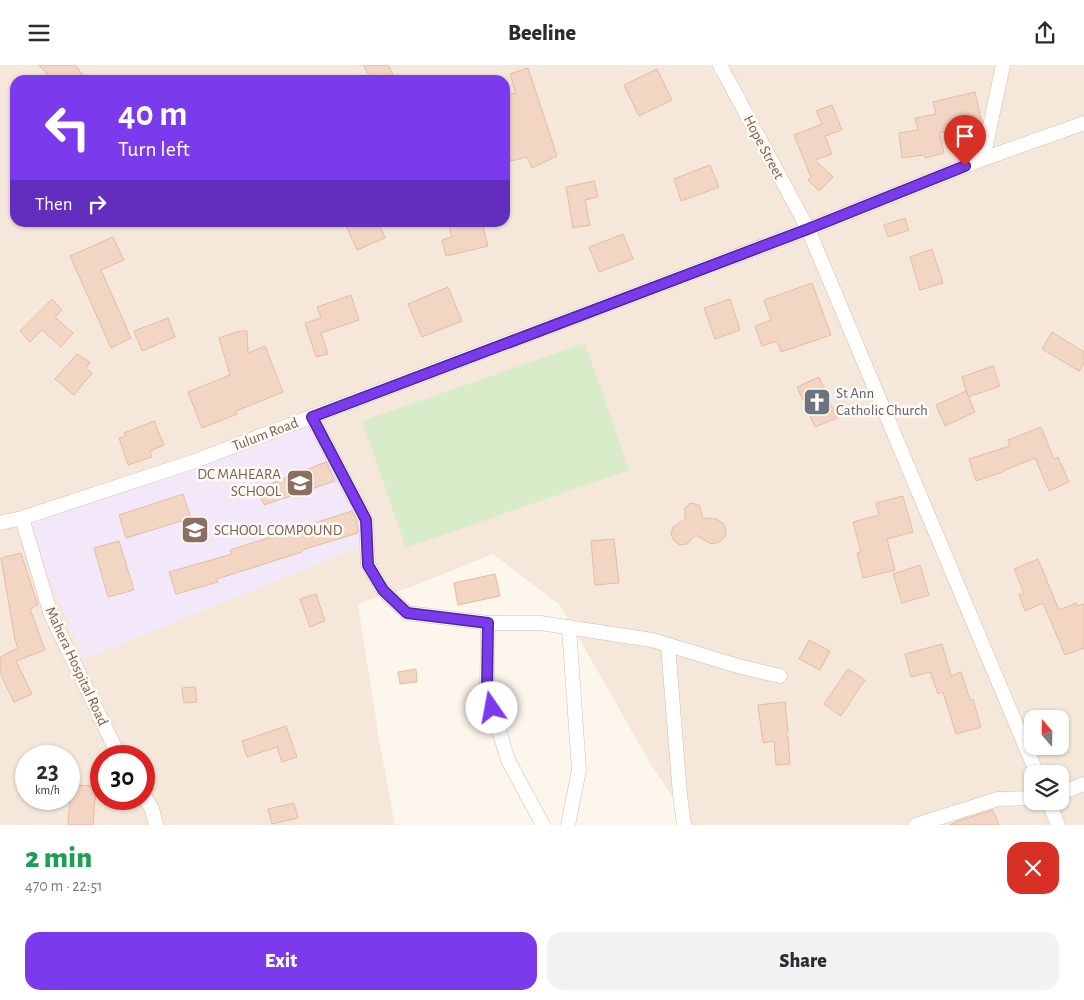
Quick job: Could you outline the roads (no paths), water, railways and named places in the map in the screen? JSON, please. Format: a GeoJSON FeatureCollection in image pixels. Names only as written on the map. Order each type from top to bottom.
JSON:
{"type":"FeatureCollection","features":[{"type":"Feature","properties":{"kind":"street","name":"Hope Street"},"geometry":{"type":"LineString","coordinates":[[720,65],[808,229],[1033,765]]}},
{"type":"Feature","properties":{"kind":"street"},"geometry":{"type":"LineString","coordinates":[[983,159],[1004,65]]}},
{"type":"Feature","properties":{"kind":"street","name":"Tulum Road"},"geometry":{"type":"LineString","coordinates":[[0,523],[22,518],[192,462],[808,229],[983,159],[1084,123]]}},
{"type":"Feature","properties":{"kind":"street"},"geometry":{"type":"LineString","coordinates":[[312,417],[366,520],[368,565],[383,590],[407,613],[488,623],[540,623],[652,641],[780,676]]}},
{"type":"Feature","properties":{"kind":"street","name":"Mahera Hospital Road"},"geometry":{"type":"LineString","coordinates":[[22,518],[51,615],[114,745]]}},
{"type":"Feature","properties":{"kind":"street"},"geometry":{"type":"LineString","coordinates":[[488,623],[487,691],[508,760],[543,825]]}},
{"type":"Feature","properties":{"kind":"street"},"geometry":{"type":"LineString","coordinates":[[568,627],[579,770],[568,825]]}},
{"type":"Feature","properties":{"kind":"street"},"geometry":{"type":"LineString","coordinates":[[668,645],[684,825]]}},
{"type":"Feature","properties":{"kind":"street"},"geometry":{"type":"LineString","coordinates":[[1069,790],[1084,784]]}},
{"type":"Feature","properties":{"kind":"street"},"geometry":{"type":"LineString","coordinates":[[916,825],[998,799],[1024,798]]}},
{"type":"Feature","properties":{"kind":"street"},"geometry":{"type":"LineString","coordinates":[[152,810],[156,825]]}},
{"type":"Feature","properties":{"kind":"street"},"geometry":{"type":"LineString","coordinates":[[1052,810],[1058,825]]}},
{"type":"Feature","properties":{"kind":"place","name":"St Ann Catholic Church"},"geometry":{"type":"Point","coordinates":[817,402]}},
{"type":"Feature","properties":{"kind":"place","name":"DC MAHEARA SCHOOL"},"geometry":{"type":"Point","coordinates":[300,483]}},
{"type":"Feature","properties":{"kind":"place","name":"SCHOOL COMPOUND"},"geometry":{"type":"Point","coordinates":[195,530]}}]}
